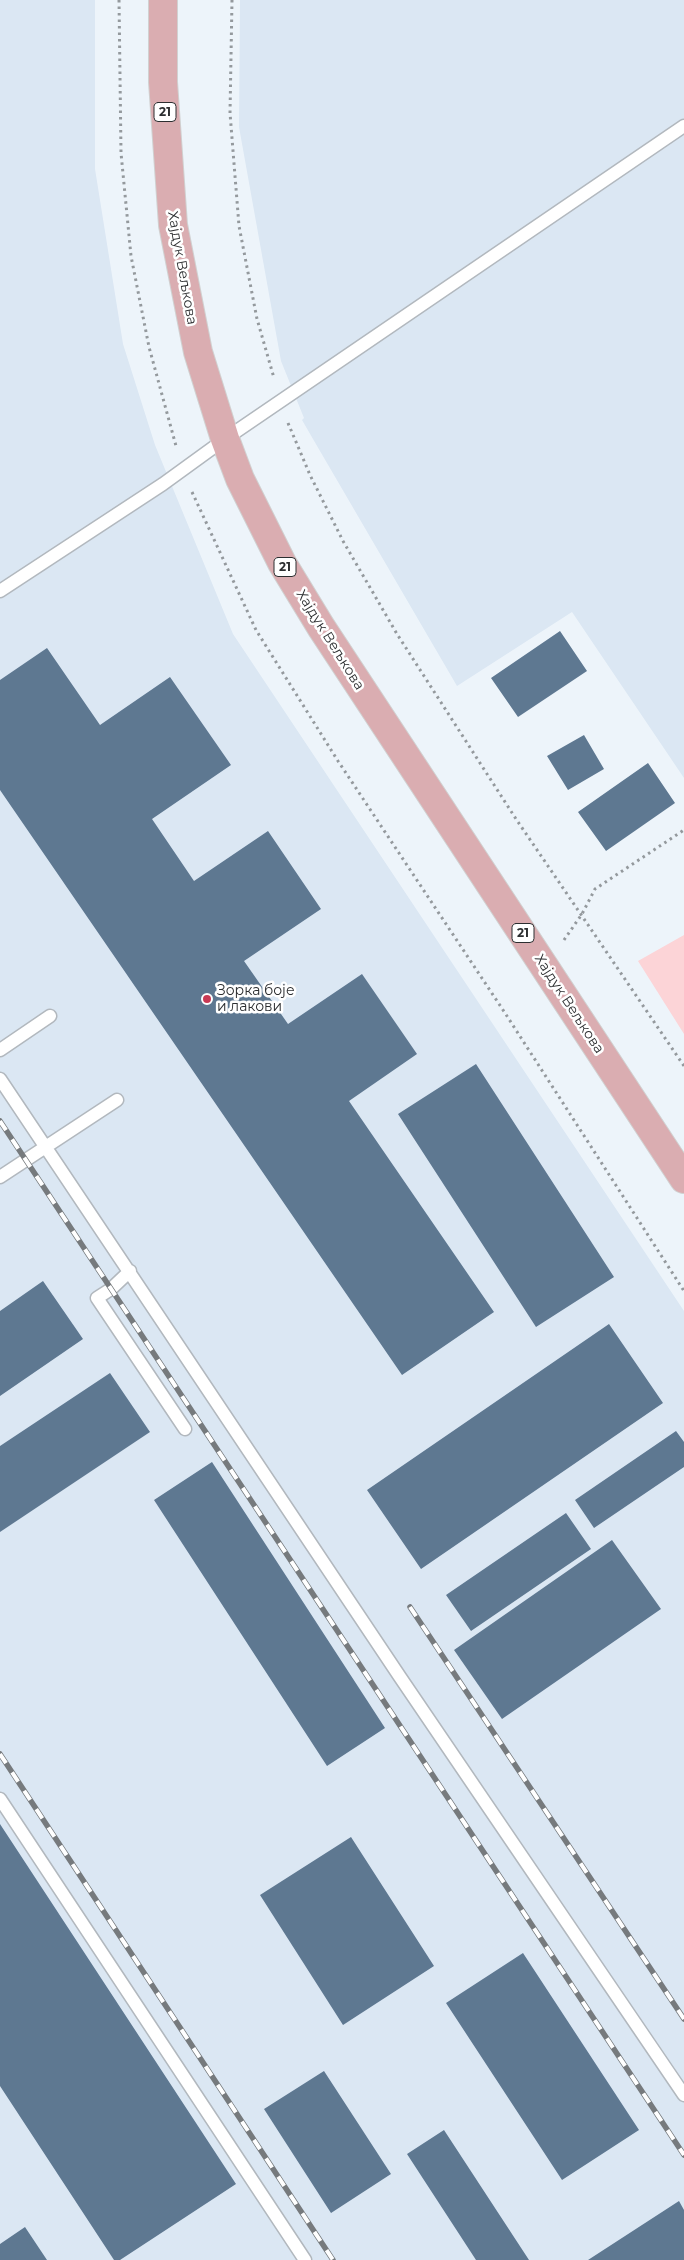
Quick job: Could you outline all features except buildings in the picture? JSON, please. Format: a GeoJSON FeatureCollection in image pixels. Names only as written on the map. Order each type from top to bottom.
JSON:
{"type":"FeatureCollection","features":[{"type":"Feature","properties":{"kind":"main road","name":"Хајдук Вељкова"},"geometry":{"type":"LineString","coordinates":[[163,0],[164,101],[173,224],[198,352],[225,439],[240,479],[256,513],[316,619],[684,1179]]}},
{"type":"Feature","properties":{"kind":"lane"},"geometry":{"type":"LineString","coordinates":[[0,590],[163,484],[280,401],[684,126]]}},
{"type":"Feature","properties":{"kind":"lane"},"geometry":{"type":"LineString","coordinates":[[0,1050],[50,1016]]}},
{"type":"Feature","properties":{"kind":"lane"},"geometry":{"type":"LineString","coordinates":[[0,1079],[400,1677],[684,2095]]}},
{"type":"Feature","properties":{"kind":"lane"},"geometry":{"type":"LineString","coordinates":[[0,1177],[117,1100]]}},
{"type":"Feature","properties":{"kind":"lane"},"geometry":{"type":"LineString","coordinates":[[130,1271],[111,1289],[98,1298],[185,1429]]}},
{"type":"Feature","properties":{"kind":"lane"},"geometry":{"type":"LineString","coordinates":[[0,1799],[305,2260]]}},
{"type":"Feature","properties":{"kind":"path"},"geometry":{"type":"LineString","coordinates":[[232,0],[230,113],[239,226],[258,319],[280,401],[310,475],[343,542],[397,634],[516,818],[684,1066]]}},
{"type":"Feature","properties":{"kind":"path"},"geometry":{"type":"LineString","coordinates":[[545,967],[582,914],[595,889],[684,830]]}},
{"type":"Feature","properties":{"kind":"shaded area"},"geometry":{"type":"Polygon","coordinates":[[[0,0],[95,0],[95,169],[123,344],[155,445],[233,634],[684,1311],[684,2260],[0,2260],[0,0]]]}},
{"type":"Feature","properties":{"kind":"shaded area"},"geometry":{"type":"Polygon","coordinates":[[[240,0],[684,0],[684,778],[572,612],[457,686],[302,420],[304,418],[281,361],[239,127],[240,0]]]}},
{"type":"Feature","properties":{"kind":"shaded area"},"geometry":{"type":"Polygon","coordinates":[[[684,935],[684,1034],[638,961],[684,935]]]}},
{"type":"Feature","properties":{"kind":"railway"},"geometry":{"type":"LineString","coordinates":[[0,1121],[684,2155]]}},
{"type":"Feature","properties":{"kind":"railway"},"geometry":{"type":"LineString","coordinates":[[410,1607],[684,2019]]}},
{"type":"Feature","properties":{"kind":"railway"},"geometry":{"type":"LineString","coordinates":[[0,1754],[333,2260]]}},
{"type":"Feature","properties":{"kind":"place","name":"Зорка боје и лакови"},"geometry":{"type":"Point","coordinates":[207,999]}}]}
